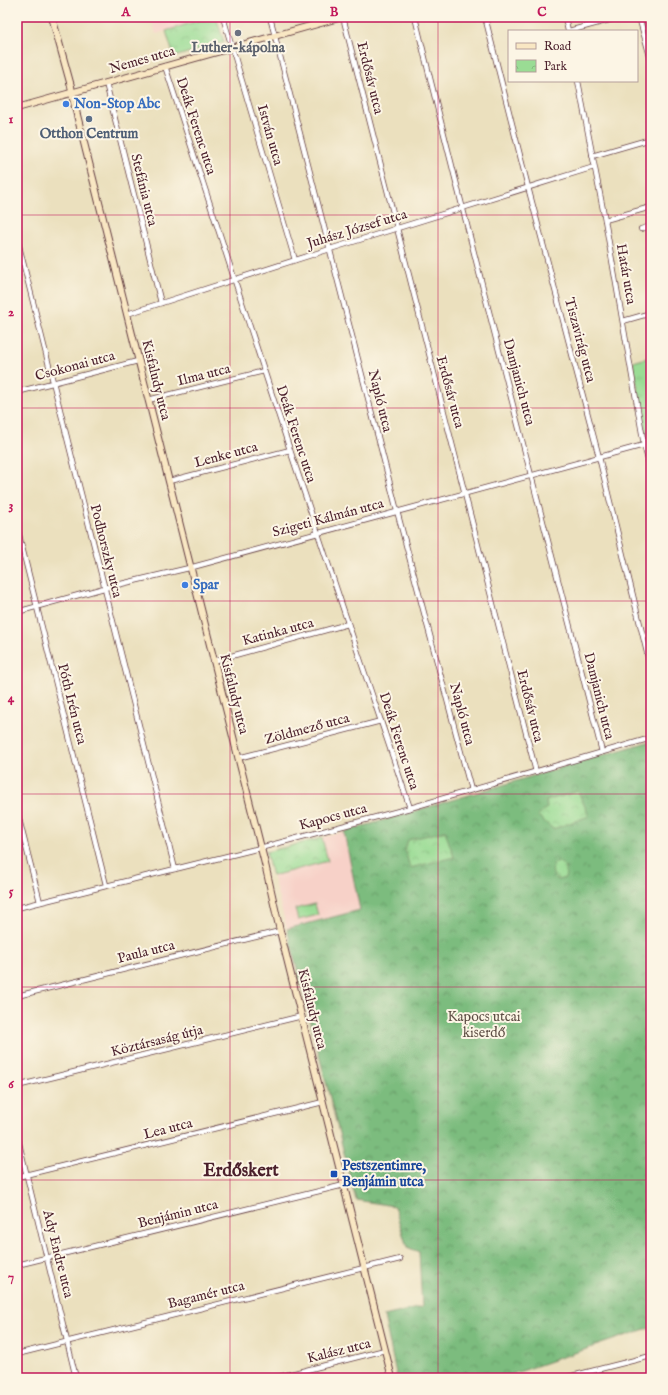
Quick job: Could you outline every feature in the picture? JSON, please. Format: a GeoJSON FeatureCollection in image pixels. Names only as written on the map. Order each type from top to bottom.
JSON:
{"type":"FeatureCollection","features":[{"type":"Feature","properties":{"kind":"street","name":"Kisfaludy utca"},"geometry":{"type":"LineString","coordinates":[[52,17],[70,82],[72,99],[392,1378]]}},
{"type":"Feature","properties":{"kind":"street","name":"István utca"},"geometry":{"type":"LineString","coordinates":[[223,17],[295,260]]}},
{"type":"Feature","properties":{"kind":"street","name":"Napló utca"},"geometry":{"type":"LineString","coordinates":[[270,17],[397,511],[471,790]]}},
{"type":"Feature","properties":{"kind":"street","name":"Nemes utca"},"geometry":{"type":"LineString","coordinates":[[17,108],[343,17]]}},
{"type":"Feature","properties":{"kind":"street","name":"Erdősáv utca"},"geometry":{"type":"LineString","coordinates":[[343,17],[536,772]]}},
{"type":"Feature","properties":{"kind":"street","name":"Damjanich utca"},"geometry":{"type":"LineString","coordinates":[[414,17],[602,752]]}},
{"type":"Feature","properties":{"kind":"street","name":"Tiszavirág utca"},"geometry":{"type":"LineString","coordinates":[[485,17],[528,187],[600,456],[651,670]]}},
{"type":"Feature","properties":{"kind":"street"},"geometry":{"type":"LineString","coordinates":[[565,17],[569,30]]}},
{"type":"Feature","properties":{"kind":"street"},"geometry":{"type":"LineString","coordinates":[[573,30],[620,17]]}},
{"type":"Feature","properties":{"kind":"street"},"geometry":{"type":"LineString","coordinates":[[638,17],[651,60]]}},
{"type":"Feature","properties":{"kind":"street","name":"Deák Ferenc utca"},"geometry":{"type":"LineString","coordinates":[[165,66],[290,450],[410,808]]}},
{"type":"Feature","properties":{"kind":"street","name":"Határ utca"},"geometry":{"type":"LineString","coordinates":[[578,82],[605,220],[644,445],[651,471]]}},
{"type":"Feature","properties":{"kind":"street","name":"Stefánia utca"},"geometry":{"type":"LineString","coordinates":[[106,83],[161,303]]}},
{"type":"Feature","properties":{"kind":"street"},"geometry":{"type":"LineString","coordinates":[[592,156],[651,139]]}},
{"type":"Feature","properties":{"kind":"street","name":"Juhász József utca"},"geometry":{"type":"LineString","coordinates":[[127,314],[396,228],[594,167]]}},
{"type":"Feature","properties":{"kind":"street"},"geometry":{"type":"LineString","coordinates":[[605,220],[651,207]]}},
{"type":"Feature","properties":{"kind":"street"},"geometry":{"type":"LineString","coordinates":[[641,229],[651,226]]}},
{"type":"Feature","properties":{"kind":"street","name":"Podhorszky utca"},"geometry":{"type":"LineString","coordinates":[[17,238],[174,869]]}},
{"type":"Feature","properties":{"kind":"street"},"geometry":{"type":"LineString","coordinates":[[623,321],[651,312]]}},
{"type":"Feature","properties":{"kind":"street","name":"Csokonai utca"},"geometry":{"type":"LineString","coordinates":[[17,392],[138,361]]}},
{"type":"Feature","properties":{"kind":"street","name":"Ilma utca"},"geometry":{"type":"LineString","coordinates":[[148,400],[264,371]]}},
{"type":"Feature","properties":{"kind":"street","name":"Szigeti Kálmán utca"},"geometry":{"type":"LineString","coordinates":[[17,612],[104,588],[189,568],[644,445]]}},
{"type":"Feature","properties":{"kind":"street","name":"Lenke utca"},"geometry":{"type":"LineString","coordinates":[[169,482],[290,450]]}},
{"type":"Feature","properties":{"kind":"street","name":"Póth Irén utca"},"geometry":{"type":"LineString","coordinates":[[17,527],[106,885]]}},
{"type":"Feature","properties":{"kind":"street","name":"Katinka utca"},"geometry":{"type":"LineString","coordinates":[[213,662],[348,624]]}},
{"type":"Feature","properties":{"kind":"street","name":"Zöldmező utca"},"geometry":{"type":"LineString","coordinates":[[238,758],[381,721]]}},
{"type":"Feature","properties":{"kind":"street","name":"Kapocs utca"},"geometry":{"type":"LineString","coordinates":[[17,908],[260,848],[410,808],[651,738]]}},
{"type":"Feature","properties":{"kind":"street"},"geometry":{"type":"LineString","coordinates":[[17,811],[40,902]]}},
{"type":"Feature","properties":{"kind":"street","name":"Paula utca"},"geometry":{"type":"LineString","coordinates":[[17,996],[280,931]]}},
{"type":"Feature","properties":{"kind":"street","name":"Köztársaság útja"},"geometry":{"type":"LineString","coordinates":[[17,1086],[302,1016]]}},
{"type":"Feature","properties":{"kind":"street","name":"Lea utca"},"geometry":{"type":"LineString","coordinates":[[17,1177],[323,1102]]}},
{"type":"Feature","properties":{"kind":"street","name":"Ady Endre utca"},"geometry":{"type":"LineString","coordinates":[[17,1135],[76,1378]]}},
{"type":"Feature","properties":{"kind":"street","name":"Benjámin utca"},"geometry":{"type":"LineString","coordinates":[[17,1265],[344,1185]]}},
{"type":"Feature","properties":{"kind":"street","name":"Bagamér utca"},"geometry":{"type":"LineString","coordinates":[[17,1354],[400,1259]]}},
{"type":"Feature","properties":{"kind":"street","name":"Kalász utca"},"geometry":{"type":"LineString","coordinates":[[275,1378],[284,1377],[385,1350]]}},
{"type":"Feature","properties":{"kind":"street"},"geometry":{"type":"LineString","coordinates":[[564,1378],[651,1356]]}},
{"type":"Feature","properties":{"kind":"shaded area"},"geometry":{"type":"Polygon","coordinates":[[[151,17],[210,17],[156,34],[151,17]]]}},
{"type":"Feature","properties":{"kind":"shaded area"},"geometry":{"type":"Polygon","coordinates":[[[344,832],[360,910],[287,929],[266,852],[344,832]]]}},
{"type":"Feature","properties":{"kind":"green space"},"geometry":{"type":"Polygon","coordinates":[[[210,17],[216,17],[224,42],[174,57],[166,31],[210,17]]]}},
{"type":"Feature","properties":{"kind":"green space"},"geometry":{"type":"Polygon","coordinates":[[[651,357],[651,438],[647,439],[633,362],[651,357]]]}},
{"type":"Feature","properties":{"kind":"green space","name":"Kapocs utcai kiserdő"},"geometry":{"type":"Polygon","coordinates":[[[651,741],[651,1327],[501,1378],[397,1378],[384,1316],[422,1307],[419,1252],[407,1247],[394,1206],[356,1200],[287,929],[360,910],[344,832],[651,741]]]}},
{"type":"Feature","properties":{"kind":"green space"},"geometry":{"type":"Polygon","coordinates":[[[578,791],[589,816],[553,829],[537,815],[547,808],[546,801],[578,791]]]}},
{"type":"Feature","properties":{"kind":"green space"},"geometry":{"type":"Polygon","coordinates":[[[445,831],[454,857],[410,868],[405,850],[408,840],[445,831]]]}},
{"type":"Feature","properties":{"kind":"green space"},"geometry":{"type":"Polygon","coordinates":[[[322,838],[328,861],[272,876],[266,852],[322,838]]]}},
{"type":"Feature","properties":{"kind":"green space"},"geometry":{"type":"Polygon","coordinates":[[[559,862],[565,867],[566,873],[565,878],[558,880],[553,875],[552,871],[554,863],[559,862]]]}},
{"type":"Feature","properties":{"kind":"green space"},"geometry":{"type":"Polygon","coordinates":[[[315,904],[318,915],[298,920],[295,909],[315,904]]]}},
{"type":"Feature","properties":{"kind":"place","name":"Luther-kápolna"},"geometry":{"type":"Point","coordinates":[238,33]}},
{"type":"Feature","properties":{"kind":"place","name":"Non-Stop Abc"},"geometry":{"type":"Point","coordinates":[66,104]}},
{"type":"Feature","properties":{"kind":"place","name":"Otthon Centrum"},"geometry":{"type":"Point","coordinates":[89,119]}},
{"type":"Feature","properties":{"kind":"place","name":"Spar"},"geometry":{"type":"Point","coordinates":[185,585]}},
{"type":"Feature","properties":{"kind":"place","name":"Pestszentimre, Benjámin utca"},"geometry":{"type":"Point","coordinates":[334,1174]}},
{"type":"Feature","properties":{"kind":"district","name":"Erdőskert"},"geometry":{"type":"Point","coordinates":[241,1171]}}]}
